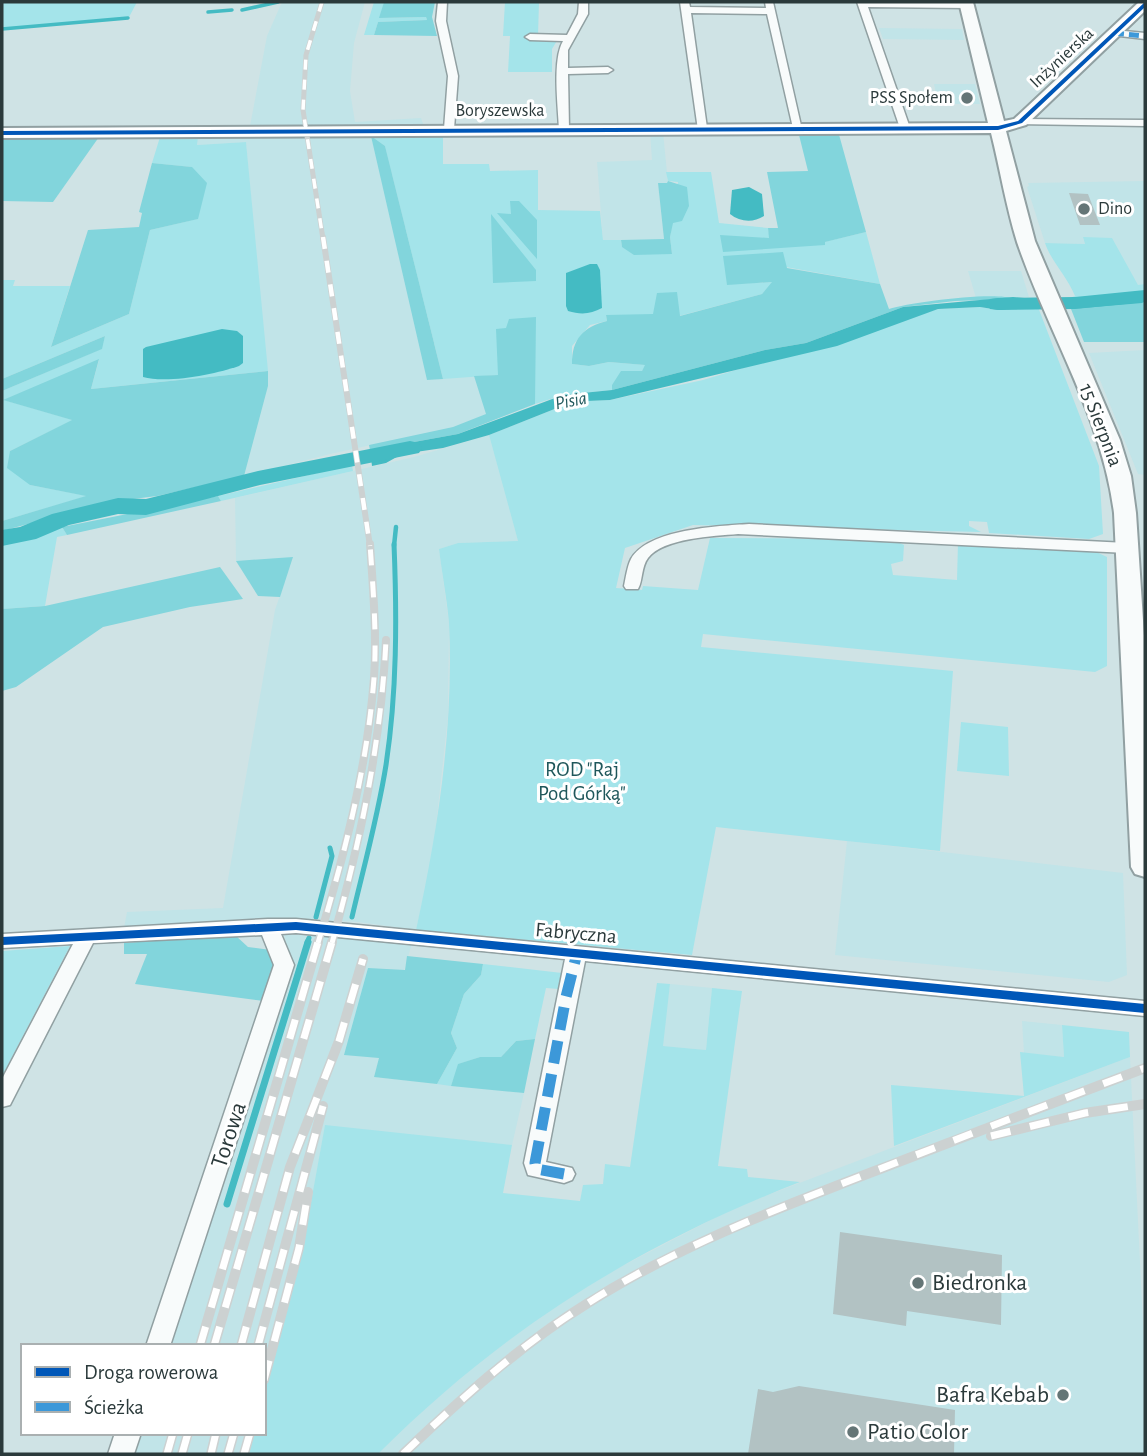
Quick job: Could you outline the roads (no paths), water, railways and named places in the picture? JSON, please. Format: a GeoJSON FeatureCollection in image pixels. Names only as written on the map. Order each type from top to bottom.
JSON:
{"type":"FeatureCollection","features":[{"type":"Feature","properties":{"kind":"main road","name":"15 Sierpnia"},"geometry":{"type":"LineString","coordinates":[[966,3],[1026,241],[1109,440],[1121,476],[1145,867]]}},
{"type":"Feature","properties":{"kind":"main road","name":"Inżynierska"},"geometry":{"type":"LineString","coordinates":[[998,128],[1020,122],[1145,4]]}},
{"type":"Feature","properties":{"kind":"main road","name":"Boryszewska"},"geometry":{"type":"LineString","coordinates":[[2,133],[998,128]]}},
{"type":"Feature","properties":{"kind":"street"},"geometry":{"type":"LineString","coordinates":[[442,2],[441,21],[453,76],[449,129]]}},
{"type":"Feature","properties":{"kind":"street"},"geometry":{"type":"LineString","coordinates":[[565,129],[563,50],[583,14],[584,2]]}},
{"type":"Feature","properties":{"kind":"street"},"geometry":{"type":"LineString","coordinates":[[905,128],[862,3],[966,3]]}},
{"type":"Feature","properties":{"kind":"street"},"geometry":{"type":"LineString","coordinates":[[702,128],[686,6],[770,6],[798,128]]}},
{"type":"Feature","properties":{"kind":"street"},"geometry":{"type":"LineString","coordinates":[[1114,33],[1145,36]]}},
{"type":"Feature","properties":{"kind":"street"},"geometry":{"type":"LineString","coordinates":[[530,37],[570,38]]}},
{"type":"Feature","properties":{"kind":"street"},"geometry":{"type":"LineString","coordinates":[[563,71],[608,71]]}},
{"type":"Feature","properties":{"kind":"street"},"geometry":{"type":"LineString","coordinates":[[1020,122],[1145,124]]}},
{"type":"Feature","properties":{"kind":"street"},"geometry":{"type":"LineString","coordinates":[[632,586],[639,558],[645,552],[714,531],[749,529],[1127,548]]}},
{"type":"Feature","properties":{"kind":"street","name":"Fabryczna"},"geometry":{"type":"LineString","coordinates":[[2,941],[268,926],[336,929],[1145,1009]]}},
{"type":"Feature","properties":{"kind":"street","name":"Torowa"},"geometry":{"type":"LineString","coordinates":[[159,1344],[284,965],[268,926]]}},
{"type":"Feature","properties":{"kind":"street"},"geometry":{"type":"LineString","coordinates":[[2,1099],[86,937]]}},
{"type":"Feature","properties":{"kind":"street"},"geometry":{"type":"LineString","coordinates":[[564,1174],[542,1171],[536,1168],[535,1163],[566,997],[577,953]]}},
{"type":"Feature","properties":{"kind":"street"},"geometry":{"type":"LineString","coordinates":[[121,1454],[127,1435]]}},
{"type":"Feature","properties":{"kind":"water"},"geometry":{"type":"Polygon","coordinates":[[[749,187],[762,194],[764,216],[747,221],[730,214],[732,190],[749,187]]]}},
{"type":"Feature","properties":{"kind":"water"},"geometry":{"type":"Polygon","coordinates":[[[597,264],[600,270],[602,308],[586,313],[568,311],[566,273],[597,264]]]}},
{"type":"Feature","properties":{"kind":"water"},"geometry":{"type":"Polygon","coordinates":[[[1145,294],[1145,301],[1142,303],[1071,309],[1067,299],[1102,299],[1145,294]]]}},
{"type":"Feature","properties":{"kind":"water"},"geometry":{"type":"Polygon","coordinates":[[[1013,297],[1035,299],[1038,307],[999,310],[980,307],[938,309],[837,346],[610,400],[562,406],[489,435],[443,448],[402,454],[386,463],[372,466],[370,450],[458,434],[563,395],[612,390],[765,350],[806,343],[903,307],[1013,297]]]}},
{"type":"Feature","properties":{"kind":"water"},"geometry":{"type":"Polygon","coordinates":[[[222,329],[237,331],[243,336],[243,363],[239,366],[178,379],[143,377],[143,349],[146,347],[222,329]]]}},
{"type":"Feature","properties":{"kind":"waterway"},"geometry":{"type":"LineString","coordinates":[[242,10],[278,2]]}},
{"type":"Feature","properties":{"kind":"waterway"},"geometry":{"type":"LineString","coordinates":[[208,12],[232,10]]}},
{"type":"Feature","properties":{"kind":"waterway"},"geometry":{"type":"LineString","coordinates":[[2,29],[128,18]]}},
{"type":"Feature","properties":{"kind":"waterway","name":"Pisia"},"geometry":{"type":"LineString","coordinates":[[998,304],[1075,303],[1145,296]]}},
{"type":"Feature","properties":{"kind":"waterway","name":"Pisia"},"geometry":{"type":"LineString","coordinates":[[2,538],[27,533],[61,519],[118,506],[146,507],[258,478],[410,448]]}},
{"type":"Feature","properties":{"kind":"waterway"},"geometry":{"type":"LineString","coordinates":[[394,545],[396,527]]}},
{"type":"Feature","properties":{"kind":"waterway"},"geometry":{"type":"LineString","coordinates":[[352,917],[379,803],[390,738],[395,655],[394,545]]}},
{"type":"Feature","properties":{"kind":"waterway"},"geometry":{"type":"LineString","coordinates":[[316,917],[332,856],[330,848]]}},
{"type":"Feature","properties":{"kind":"waterway"},"geometry":{"type":"LineString","coordinates":[[307,943],[309,938]]}},
{"type":"Feature","properties":{"kind":"waterway"},"geometry":{"type":"LineString","coordinates":[[227,1204],[308,942]]}},
{"type":"Feature","properties":{"kind":"railway"},"geometry":{"type":"LineString","coordinates":[[322,2],[306,55],[303,110],[323,239]]}},
{"type":"Feature","properties":{"kind":"railway"},"geometry":{"type":"LineString","coordinates":[[323,237],[370,546]]}},
{"type":"Feature","properties":{"kind":"railway"},"geometry":{"type":"LineString","coordinates":[[318,943],[353,812],[371,712],[375,645],[370,544]]}},
{"type":"Feature","properties":{"kind":"railway"},"geometry":{"type":"LineString","coordinates":[[332,943],[368,793],[386,640]]}},
{"type":"Feature","properties":{"kind":"railway"},"geometry":{"type":"LineString","coordinates":[[201,1344],[318,942]]}},
{"type":"Feature","properties":{"kind":"railway"},"geometry":{"type":"LineString","coordinates":[[215,1344],[332,942]]}},
{"type":"Feature","properties":{"kind":"railway"},"geometry":{"type":"LineString","coordinates":[[242,1344],[290,1167],[339,1041],[363,959]]}},
{"type":"Feature","properties":{"kind":"railway"},"geometry":{"type":"LineString","coordinates":[[403,1454],[515,1355],[563,1319],[655,1265],[795,1202],[1145,1068]]}},
{"type":"Feature","properties":{"kind":"railway"},"geometry":{"type":"LineString","coordinates":[[991,1136],[1085,1113],[1145,1104]]}},
{"type":"Feature","properties":{"kind":"railway"},"geometry":{"type":"LineString","coordinates":[[259,1344],[323,1106]]}},
{"type":"Feature","properties":{"kind":"railway"},"geometry":{"type":"LineString","coordinates":[[266,1372],[299,1248],[308,1192]]}},
{"type":"Feature","properties":{"kind":"railway"},"geometry":{"type":"LineString","coordinates":[[167,1454],[172,1435]]}},
{"type":"Feature","properties":{"kind":"railway"},"geometry":{"type":"LineString","coordinates":[[182,1454],[187,1435]]}},
{"type":"Feature","properties":{"kind":"railway"},"geometry":{"type":"LineString","coordinates":[[211,1454],[216,1435]]}},
{"type":"Feature","properties":{"kind":"railway"},"geometry":{"type":"LineString","coordinates":[[228,1454],[233,1435]]}},
{"type":"Feature","properties":{"kind":"railway"},"geometry":{"type":"LineString","coordinates":[[244,1454],[249,1435]]}},
{"type":"Feature","properties":{"kind":"place","name":"PSS Społem"},"geometry":{"type":"Point","coordinates":[967,98]}},
{"type":"Feature","properties":{"kind":"place","name":"Dino"},"geometry":{"type":"Point","coordinates":[1084,209]}},
{"type":"Feature","properties":{"kind":"place","name":"Biedronka"},"geometry":{"type":"Point","coordinates":[918,1283]}},
{"type":"Feature","properties":{"kind":"place","name":"Bafra Kebab"},"geometry":{"type":"Point","coordinates":[1063,1395]}},
{"type":"Feature","properties":{"kind":"place","name":"Patio Color"},"geometry":{"type":"Point","coordinates":[853,1432]}},
{"type":"Feature","properties":{"kind":"park label","name":"ROD \"Raj Pod Górką\""},"geometry":{"type":"Point","coordinates":[582,781]}}]}
